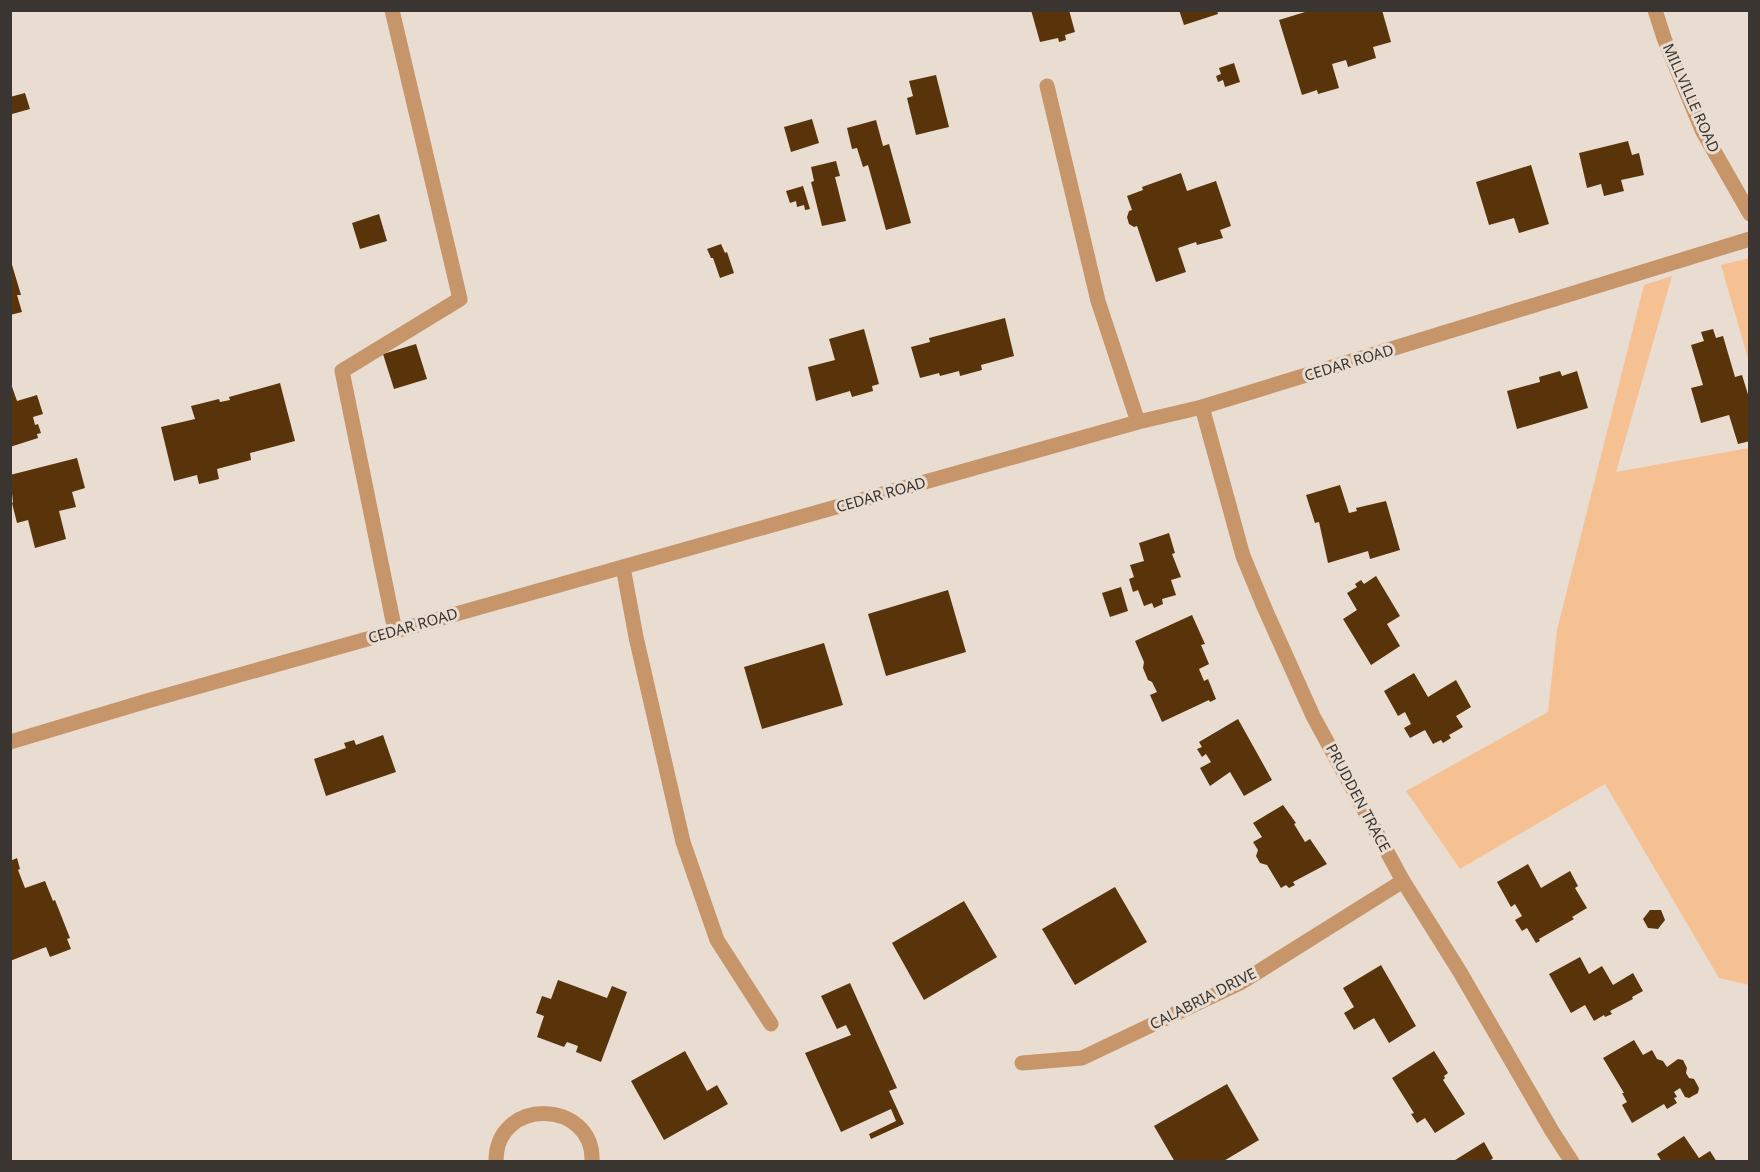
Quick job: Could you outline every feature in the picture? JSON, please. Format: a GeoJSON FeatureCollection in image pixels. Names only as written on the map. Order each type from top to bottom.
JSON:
{"type":"FeatureCollection","features":[{"type":"Feature","properties":{"kind":"street"},"geometry":{"type":"LineString","coordinates":[[392,10],[460,299],[342,371],[395,632]]}},
{"type":"Feature","properties":{"kind":"street","name":"MILLVILLE ROAD"},"geometry":{"type":"LineString","coordinates":[[1655,10],[1664,38],[1702,130],[1749,214]]}},
{"type":"Feature","properties":{"kind":"street"},"geometry":{"type":"LineString","coordinates":[[1047,86],[1098,301],[1138,422]]}},
{"type":"Feature","properties":{"kind":"street","name":"CEDAR ROAD"},"geometry":{"type":"LineString","coordinates":[[10,742],[147,701],[1138,422],[1202,407],[1749,239]]}},
{"type":"Feature","properties":{"kind":"street","name":"PRUDDEN TRACE"},"geometry":{"type":"LineString","coordinates":[[1202,407],[1243,556],[1313,716],[1403,881],[1572,1161]]}},
{"type":"Feature","properties":{"kind":"street"},"geometry":{"type":"LineString","coordinates":[[623,567],[636,637],[683,842],[717,940],[771,1024]]}},
{"type":"Feature","properties":{"kind":"street","name":"CALABRIA DRIVE"},"geometry":{"type":"LineString","coordinates":[[1022,1063],[1082,1058],[1167,1018],[1242,982],[1403,881]]}},
{"type":"Feature","properties":{"kind":"street"},"geometry":{"type":"LineString","coordinates":[[496,1161],[499,1142],[507,1129],[519,1119],[534,1113],[565,1117],[578,1126],[588,1140],[592,1161]]}},
{"type":"Feature","properties":{"kind":"shaded area"},"geometry":{"type":"Polygon","coordinates":[[[1750,258],[1749,362],[1721,265],[1750,258]]]}},
{"type":"Feature","properties":{"kind":"shaded area"},"geometry":{"type":"Polygon","coordinates":[[[1672,276],[1616,472],[1749,448],[1749,985],[1719,978],[1605,784],[1460,869],[1406,791],[1548,712],[1557,630],[1644,285],[1672,276]]]}},
{"type":"Feature","properties":{"kind":"building"},"geometry":{"type":"Polygon","coordinates":[[[1031,10],[1069,10],[1075,32],[1065,35],[1066,40],[1059,42],[1058,38],[1040,42],[1031,10]]]}},
{"type":"Feature","properties":{"kind":"building"},"geometry":{"type":"Polygon","coordinates":[[[1179,10],[1217,10],[1218,14],[1184,25],[1179,10]]]}},
{"type":"Feature","properties":{"kind":"building"},"geometry":{"type":"Polygon","coordinates":[[[1304,10],[1382,10],[1391,42],[1373,47],[1376,58],[1348,67],[1346,60],[1332,64],[1339,88],[1318,94],[1317,90],[1302,95],[1279,20],[1305,12],[1304,10]]]}},
{"type":"Feature","properties":{"kind":"building"},"geometry":{"type":"Polygon","coordinates":[[[1234,63],[1240,82],[1225,87],[1223,80],[1218,82],[1216,76],[1221,74],[1219,68],[1234,63]]]}},
{"type":"Feature","properties":{"kind":"building"},"geometry":{"type":"Polygon","coordinates":[[[936,75],[949,127],[916,135],[907,98],[913,96],[909,81],[936,75]]]}},
{"type":"Feature","properties":{"kind":"building"},"geometry":{"type":"Polygon","coordinates":[[[25,93],[30,109],[12,114],[10,97],[25,93]]]}},
{"type":"Feature","properties":{"kind":"building"},"geometry":{"type":"Polygon","coordinates":[[[812,119],[819,143],[791,152],[784,127],[812,119]]]}},
{"type":"Feature","properties":{"kind":"building"},"geometry":{"type":"Polygon","coordinates":[[[876,120],[883,146],[889,144],[911,223],[886,230],[868,165],[863,167],[857,148],[852,149],[847,128],[876,120]]]}},
{"type":"Feature","properties":{"kind":"building"},"geometry":{"type":"Polygon","coordinates":[[[1628,141],[1632,155],[1639,153],[1644,175],[1621,180],[1624,191],[1604,196],[1601,184],[1587,188],[1579,153],[1628,141]]]}},
{"type":"Feature","properties":{"kind":"building"},"geometry":{"type":"Polygon","coordinates":[[[836,161],[840,176],[835,177],[846,221],[822,226],[811,182],[814,181],[811,167],[836,161]]]}},
{"type":"Feature","properties":{"kind":"building"},"geometry":{"type":"Polygon","coordinates":[[[1531,165],[1549,224],[1519,233],[1514,218],[1489,225],[1476,182],[1531,165]]]}},
{"type":"Feature","properties":{"kind":"building"},"geometry":{"type":"Polygon","coordinates":[[[1181,173],[1187,191],[1216,181],[1231,226],[1220,230],[1223,238],[1197,245],[1196,242],[1178,248],[1186,272],[1156,282],[1137,226],[1129,224],[1127,217],[1129,211],[1132,210],[1127,196],[1143,190],[1142,187],[1181,173]]]}},
{"type":"Feature","properties":{"kind":"building"},"geometry":{"type":"Polygon","coordinates":[[[803,186],[810,209],[805,210],[804,205],[797,207],[796,201],[790,203],[786,191],[803,186]]]}},
{"type":"Feature","properties":{"kind":"building"},"geometry":{"type":"Polygon","coordinates":[[[379,214],[387,241],[360,249],[352,223],[379,214]]]}},
{"type":"Feature","properties":{"kind":"building"},"geometry":{"type":"Polygon","coordinates":[[[721,244],[725,253],[727,252],[734,273],[720,278],[707,249],[721,244]]]}},
{"type":"Feature","properties":{"kind":"building"},"geometry":{"type":"Polygon","coordinates":[[[10,258],[21,295],[17,295],[22,312],[10,315],[10,258]]]}},
{"type":"Feature","properties":{"kind":"building"},"geometry":{"type":"Polygon","coordinates":[[[1005,318],[1014,356],[981,365],[982,370],[960,376],[959,371],[920,378],[911,347],[930,342],[929,338],[1005,318]]]}},
{"type":"Feature","properties":{"kind":"building"},"geometry":{"type":"Polygon","coordinates":[[[864,329],[879,384],[872,386],[873,391],[852,397],[850,391],[816,401],[808,367],[835,360],[829,339],[864,329]]]}},
{"type":"Feature","properties":{"kind":"building"},"geometry":{"type":"Polygon","coordinates":[[[1713,329],[1716,338],[1723,336],[1735,377],[1742,375],[1750,401],[1750,441],[1738,444],[1729,415],[1701,423],[1691,388],[1703,385],[1691,345],[1704,341],[1701,332],[1713,329]]]}},
{"type":"Feature","properties":{"kind":"building"},"geometry":{"type":"Polygon","coordinates":[[[416,344],[427,379],[394,389],[383,354],[416,344]]]}},
{"type":"Feature","properties":{"kind":"building"},"geometry":{"type":"Polygon","coordinates":[[[1560,371],[1562,376],[1577,371],[1588,408],[1517,429],[1507,391],[1540,382],[1539,377],[1560,371]]]}},
{"type":"Feature","properties":{"kind":"building"},"geometry":{"type":"Polygon","coordinates":[[[10,381],[17,401],[37,395],[43,414],[33,417],[41,433],[37,434],[38,438],[10,447],[10,381]]]}},
{"type":"Feature","properties":{"kind":"building"},"geometry":{"type":"Polygon","coordinates":[[[280,383],[295,441],[250,453],[251,460],[217,469],[219,479],[199,484],[197,475],[174,481],[161,427],[195,419],[191,406],[219,399],[220,402],[230,400],[229,397],[280,383]]]}},
{"type":"Feature","properties":{"kind":"building"},"geometry":{"type":"Polygon","coordinates":[[[77,458],[85,488],[72,492],[76,507],[59,511],[66,539],[35,548],[28,520],[17,523],[12,503],[10,475],[77,458]]]}},
{"type":"Feature","properties":{"kind":"building"},"geometry":{"type":"Polygon","coordinates":[[[1340,485],[1349,513],[1357,511],[1356,508],[1386,501],[1400,550],[1370,559],[1368,551],[1328,563],[1319,522],[1315,523],[1306,495],[1340,485]]]}},
{"type":"Feature","properties":{"kind":"building"},"geometry":{"type":"Polygon","coordinates":[[[1169,533],[1175,553],[1172,554],[1181,577],[1171,580],[1176,595],[1162,599],[1163,604],[1154,608],[1152,603],[1144,606],[1138,590],[1133,592],[1129,579],[1134,577],[1130,565],[1144,561],[1139,543],[1169,533]]]}},
{"type":"Feature","properties":{"kind":"building"},"geometry":{"type":"Polygon","coordinates":[[[1376,576],[1400,616],[1387,624],[1400,646],[1371,665],[1343,619],[1357,610],[1347,593],[1357,587],[1355,584],[1361,580],[1364,584],[1376,576]]]}},
{"type":"Feature","properties":{"kind":"building"},"geometry":{"type":"Polygon","coordinates":[[[1121,587],[1128,611],[1110,617],[1102,593],[1121,587]]]}},
{"type":"Feature","properties":{"kind":"building"},"geometry":{"type":"Polygon","coordinates":[[[948,590],[966,652],[886,676],[868,614],[948,590]]]}},
{"type":"Feature","properties":{"kind":"building"},"geometry":{"type":"Polygon","coordinates":[[[1192,615],[1205,644],[1201,645],[1209,664],[1199,669],[1204,681],[1208,679],[1216,699],[1210,702],[1209,700],[1162,722],[1150,695],[1157,692],[1152,682],[1148,680],[1143,668],[1144,662],[1135,641],[1192,615]]]}},
{"type":"Feature","properties":{"kind":"building"},"geometry":{"type":"Polygon","coordinates":[[[824,643],[843,705],[762,729],[744,667],[824,643]]]}},
{"type":"Feature","properties":{"kind":"building"},"geometry":{"type":"Polygon","coordinates":[[[1414,673],[1428,697],[1456,680],[1471,707],[1456,716],[1463,727],[1449,735],[1451,738],[1443,743],[1441,740],[1433,744],[1425,730],[1410,738],[1404,728],[1411,724],[1405,712],[1398,716],[1384,691],[1414,673]]]}},
{"type":"Feature","properties":{"kind":"building"},"geometry":{"type":"Polygon","coordinates":[[[1238,719],[1272,780],[1244,796],[1230,772],[1210,786],[1200,768],[1211,762],[1206,754],[1202,757],[1197,749],[1202,747],[1199,742],[1238,719]]]}},
{"type":"Feature","properties":{"kind":"building"},"geometry":{"type":"Polygon","coordinates":[[[383,735],[396,772],[326,796],[314,759],[346,748],[344,743],[354,740],[356,745],[383,735]]]}},
{"type":"Feature","properties":{"kind":"building"},"geometry":{"type":"Polygon","coordinates":[[[1283,805],[1296,823],[1294,824],[1305,842],[1310,839],[1327,864],[1293,882],[1295,885],[1289,888],[1286,885],[1281,888],[1267,865],[1260,863],[1256,856],[1258,850],[1253,842],[1262,837],[1253,823],[1283,805]]]}},
{"type":"Feature","properties":{"kind":"building"},"geometry":{"type":"Polygon","coordinates":[[[17,858],[20,869],[18,870],[25,888],[45,881],[70,938],[67,939],[71,949],[50,957],[46,947],[10,961],[10,861],[17,858]]]}},
{"type":"Feature","properties":{"kind":"building"},"geometry":{"type":"Polygon","coordinates":[[[1528,864],[1541,888],[1570,871],[1578,886],[1575,888],[1587,908],[1536,943],[1527,928],[1522,931],[1515,920],[1522,916],[1515,904],[1511,907],[1497,882],[1528,864]]]}},
{"type":"Feature","properties":{"kind":"building"},"geometry":{"type":"Polygon","coordinates":[[[1115,887],[1147,942],[1075,985],[1042,929],[1115,887]]]}},
{"type":"Feature","properties":{"kind":"building"},"geometry":{"type":"Polygon","coordinates":[[[964,901],[997,957],[924,1000],[892,943],[964,901]]]}},
{"type":"Feature","properties":{"kind":"building"},"geometry":{"type":"Polygon","coordinates":[[[1650,910],[1661,910],[1665,920],[1658,929],[1648,928],[1643,919],[1650,910]]]}},
{"type":"Feature","properties":{"kind":"building"},"geometry":{"type":"Polygon","coordinates":[[[1580,957],[1589,974],[1602,966],[1613,985],[1633,973],[1643,991],[1610,1011],[1612,1014],[1605,1017],[1604,1015],[1594,1021],[1585,1005],[1571,1013],[1549,974],[1580,957]]]}},
{"type":"Feature","properties":{"kind":"building"},"geometry":{"type":"Polygon","coordinates":[[[1381,965],[1416,1026],[1389,1043],[1374,1018],[1354,1030],[1344,1013],[1354,1007],[1343,988],[1381,965]]]}},
{"type":"Feature","properties":{"kind":"building"},"geometry":{"type":"Polygon","coordinates":[[[558,980],[607,998],[612,986],[627,992],[601,1062],[576,1052],[578,1046],[567,1042],[564,1047],[537,1037],[544,1016],[536,1013],[542,996],[551,999],[558,980]]]}},
{"type":"Feature","properties":{"kind":"building"},"geometry":{"type":"Polygon","coordinates":[[[850,983],[897,1088],[889,1091],[904,1124],[871,1139],[869,1134],[896,1121],[891,1109],[841,1132],[805,1053],[851,1035],[846,1025],[837,1029],[821,996],[850,983]]]}},
{"type":"Feature","properties":{"kind":"building"},"geometry":{"type":"Polygon","coordinates":[[[1634,1040],[1643,1055],[1652,1050],[1657,1059],[1663,1061],[1667,1067],[1678,1059],[1683,1060],[1687,1068],[1686,1073],[1689,1078],[1694,1079],[1699,1088],[1698,1093],[1689,1098],[1685,1097],[1680,1088],[1674,1092],[1677,1103],[1667,1109],[1664,1104],[1632,1123],[1622,1105],[1627,1102],[1622,1093],[1624,1093],[1603,1058],[1634,1040]]]}},
{"type":"Feature","properties":{"kind":"building"},"geometry":{"type":"Polygon","coordinates":[[[685,1051],[707,1091],[717,1085],[728,1104],[664,1140],[631,1081],[685,1051]]]}},
{"type":"Feature","properties":{"kind":"building"},"geometry":{"type":"Polygon","coordinates":[[[1434,1051],[1448,1073],[1443,1080],[1465,1114],[1435,1133],[1425,1118],[1417,1123],[1411,1114],[1414,1113],[1392,1078],[1434,1051]]]}},
{"type":"Feature","properties":{"kind":"building"},"geometry":{"type":"Polygon","coordinates":[[[1227,1084],[1259,1140],[1222,1162],[1175,1162],[1154,1126],[1227,1084]]]}},
{"type":"Feature","properties":{"kind":"building"},"geometry":{"type":"Polygon","coordinates":[[[1684,1136],[1699,1158],[1710,1151],[1717,1162],[1662,1162],[1657,1154],[1684,1136]]]}},
{"type":"Feature","properties":{"kind":"building"},"geometry":{"type":"Polygon","coordinates":[[[1484,1142],[1493,1158],[1492,1162],[1452,1162],[1484,1142]]]}}]}
